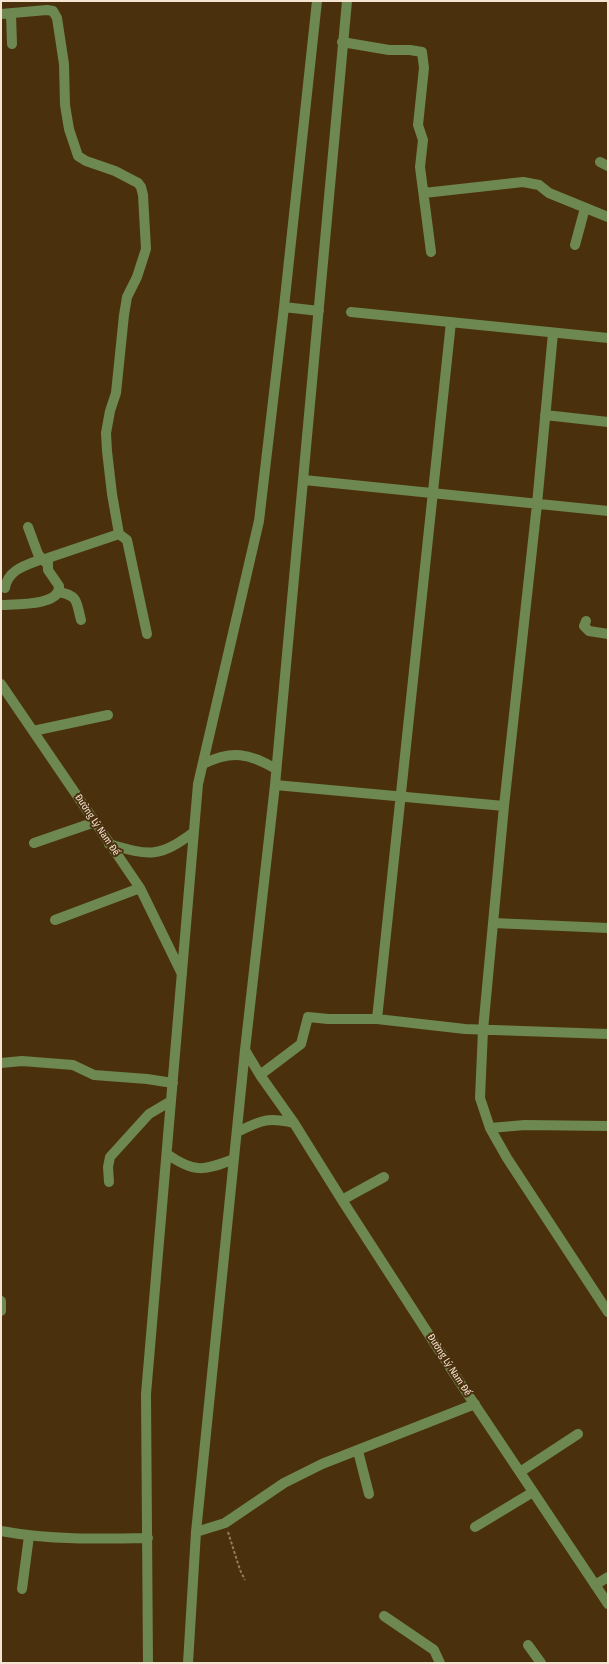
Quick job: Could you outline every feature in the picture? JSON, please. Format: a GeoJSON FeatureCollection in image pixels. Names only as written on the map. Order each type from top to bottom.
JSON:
{"type":"FeatureCollection","features":[{"type":"Feature","properties":{"kind":"street"},"geometry":{"type":"LineString","coordinates":[[148,1663],[146,1394],[198,784],[259,521],[318,1]]}},
{"type":"Feature","properties":{"kind":"street"},"geometry":{"type":"LineString","coordinates":[[188,1663],[196,1532],[245,1050],[275,785],[304,480],[342,42],[347,1]]}},
{"type":"Feature","properties":{"kind":"street"},"geometry":{"type":"LineString","coordinates":[[12,44],[6,14],[47,10],[53,11],[57,18],[64,64],[65,105],[69,129],[78,156],[115,170],[138,182],[142,191],[146,249],[137,277],[128,296],[124,316],[116,393],[110,411],[106,433],[112,494],[119,534],[127,540],[147,634]]}},
{"type":"Feature","properties":{"kind":"street"},"geometry":{"type":"LineString","coordinates":[[342,42],[389,50],[410,50],[422,52],[424,68],[418,125],[423,140],[420,167],[432,252]]}},
{"type":"Feature","properties":{"kind":"street"},"geometry":{"type":"LineString","coordinates":[[424,193],[523,182],[533,183],[539,185],[549,193],[608,217]]}},
{"type":"Feature","properties":{"kind":"street"},"geometry":{"type":"LineString","coordinates":[[575,244],[585,208]]}},
{"type":"Feature","properties":{"kind":"street"},"geometry":{"type":"LineString","coordinates":[[284,307],[319,311]]}},
{"type":"Feature","properties":{"kind":"street"},"geometry":{"type":"LineString","coordinates":[[351,312],[608,338]]}},
{"type":"Feature","properties":{"kind":"street"},"geometry":{"type":"LineString","coordinates":[[377,1019],[402,796],[432,493],[451,322]]}},
{"type":"Feature","properties":{"kind":"street"},"geometry":{"type":"LineString","coordinates":[[554,332],[504,806],[483,1030],[480,1098],[490,1128],[507,1158],[608,1312]]}},
{"type":"Feature","properties":{"kind":"street"},"geometry":{"type":"LineString","coordinates":[[545,415],[608,422]]}},
{"type":"Feature","properties":{"kind":"street"},"geometry":{"type":"LineString","coordinates":[[304,480],[608,511]]}},
{"type":"Feature","properties":{"kind":"street"},"geometry":{"type":"LineString","coordinates":[[1,606],[39,603],[55,597],[59,592],[60,586],[52,577],[45,562],[34,548],[28,527]]}},
{"type":"Feature","properties":{"kind":"street"},"geometry":{"type":"LineString","coordinates":[[5,588],[11,574],[18,569],[45,562],[48,558],[119,534]]}},
{"type":"Feature","properties":{"kind":"street"},"geometry":{"type":"LineString","coordinates":[[59,592],[70,594],[75,599],[81,620]]}},
{"type":"Feature","properties":{"kind":"street"},"geometry":{"type":"LineString","coordinates":[[586,621],[584,626],[589,631],[608,634]]}},
{"type":"Feature","properties":{"kind":"street","name":"Đường Lý Nam Đế"},"geometry":{"type":"LineString","coordinates":[[1,684],[140,888],[182,974]]}},
{"type":"Feature","properties":{"kind":"street"},"geometry":{"type":"LineString","coordinates":[[33,731],[108,715]]}},
{"type":"Feature","properties":{"kind":"street"},"geometry":{"type":"LineString","coordinates":[[202,764],[216,758],[230,755],[244,755],[258,759],[276,770]]}},
{"type":"Feature","properties":{"kind":"street"},"geometry":{"type":"LineString","coordinates":[[275,785],[504,806]]}},
{"type":"Feature","properties":{"kind":"street"},"geometry":{"type":"LineString","coordinates":[[34,843],[95,822]]}},
{"type":"Feature","properties":{"kind":"street"},"geometry":{"type":"LineString","coordinates":[[110,844],[145,853],[160,851],[176,845],[194,832]]}},
{"type":"Feature","properties":{"kind":"street"},"geometry":{"type":"LineString","coordinates":[[55,920],[140,888]]}},
{"type":"Feature","properties":{"kind":"street"},"geometry":{"type":"LineString","coordinates":[[493,923],[608,928]]}},
{"type":"Feature","properties":{"kind":"street"},"geometry":{"type":"LineString","coordinates":[[260,1075],[301,1044],[308,1017],[328,1019],[377,1019],[483,1030],[608,1034]]}},
{"type":"Feature","properties":{"kind":"street","name":"Đường Lý Nam Đế"},"geometry":{"type":"LineString","coordinates":[[245,1050],[260,1075],[294,1123],[342,1200],[475,1404],[608,1604]]}},
{"type":"Feature","properties":{"kind":"street"},"geometry":{"type":"LineString","coordinates":[[1,1063],[22,1061],[73,1066],[94,1075],[147,1078],[173,1083]]}},
{"type":"Feature","properties":{"kind":"street"},"geometry":{"type":"LineString","coordinates":[[109,1182],[108,1168],[110,1157],[149,1114],[171,1101]]}},
{"type":"Feature","properties":{"kind":"street"},"geometry":{"type":"LineString","coordinates":[[237,1132],[260,1121],[274,1119],[294,1123]]}},
{"type":"Feature","properties":{"kind":"street"},"geometry":{"type":"LineString","coordinates":[[490,1128],[525,1125],[608,1126]]}},
{"type":"Feature","properties":{"kind":"street"},"geometry":{"type":"LineString","coordinates":[[167,1154],[189,1168],[202,1169],[216,1167],[234,1159]]}},
{"type":"Feature","properties":{"kind":"street"},"geometry":{"type":"LineString","coordinates":[[342,1200],[384,1177]]}},
{"type":"Feature","properties":{"kind":"street"},"geometry":{"type":"LineString","coordinates":[[1,1301],[1,1311]]}},
{"type":"Feature","properties":{"kind":"street"},"geometry":{"type":"LineString","coordinates":[[196,1532],[225,1523],[284,1483],[322,1464],[475,1404]]}},
{"type":"Feature","properties":{"kind":"street"},"geometry":{"type":"LineString","coordinates":[[520,1472],[578,1434]]}},
{"type":"Feature","properties":{"kind":"street"},"geometry":{"type":"LineString","coordinates":[[358,1451],[369,1494]]}},
{"type":"Feature","properties":{"kind":"street"},"geometry":{"type":"LineString","coordinates":[[475,1527],[533,1492]]}},
{"type":"Feature","properties":{"kind":"street"},"geometry":{"type":"LineString","coordinates":[[1,1531],[29,1536],[100,1539],[148,1538]]}},
{"type":"Feature","properties":{"kind":"street"},"geometry":{"type":"LineString","coordinates":[[22,1589],[29,1536]]}},
{"type":"Feature","properties":{"kind":"street"},"geometry":{"type":"LineString","coordinates":[[595,1584],[608,1577]]}},
{"type":"Feature","properties":{"kind":"street"},"geometry":{"type":"LineString","coordinates":[[384,1616],[434,1650],[440,1663]]}},
{"type":"Feature","properties":{"kind":"street"},"geometry":{"type":"LineString","coordinates":[[528,1644],[541,1663]]}},
{"type":"Feature","properties":{"kind":"path"},"geometry":{"type":"LineString","coordinates":[[225,1523],[240,1570],[245,1580]]}}]}
